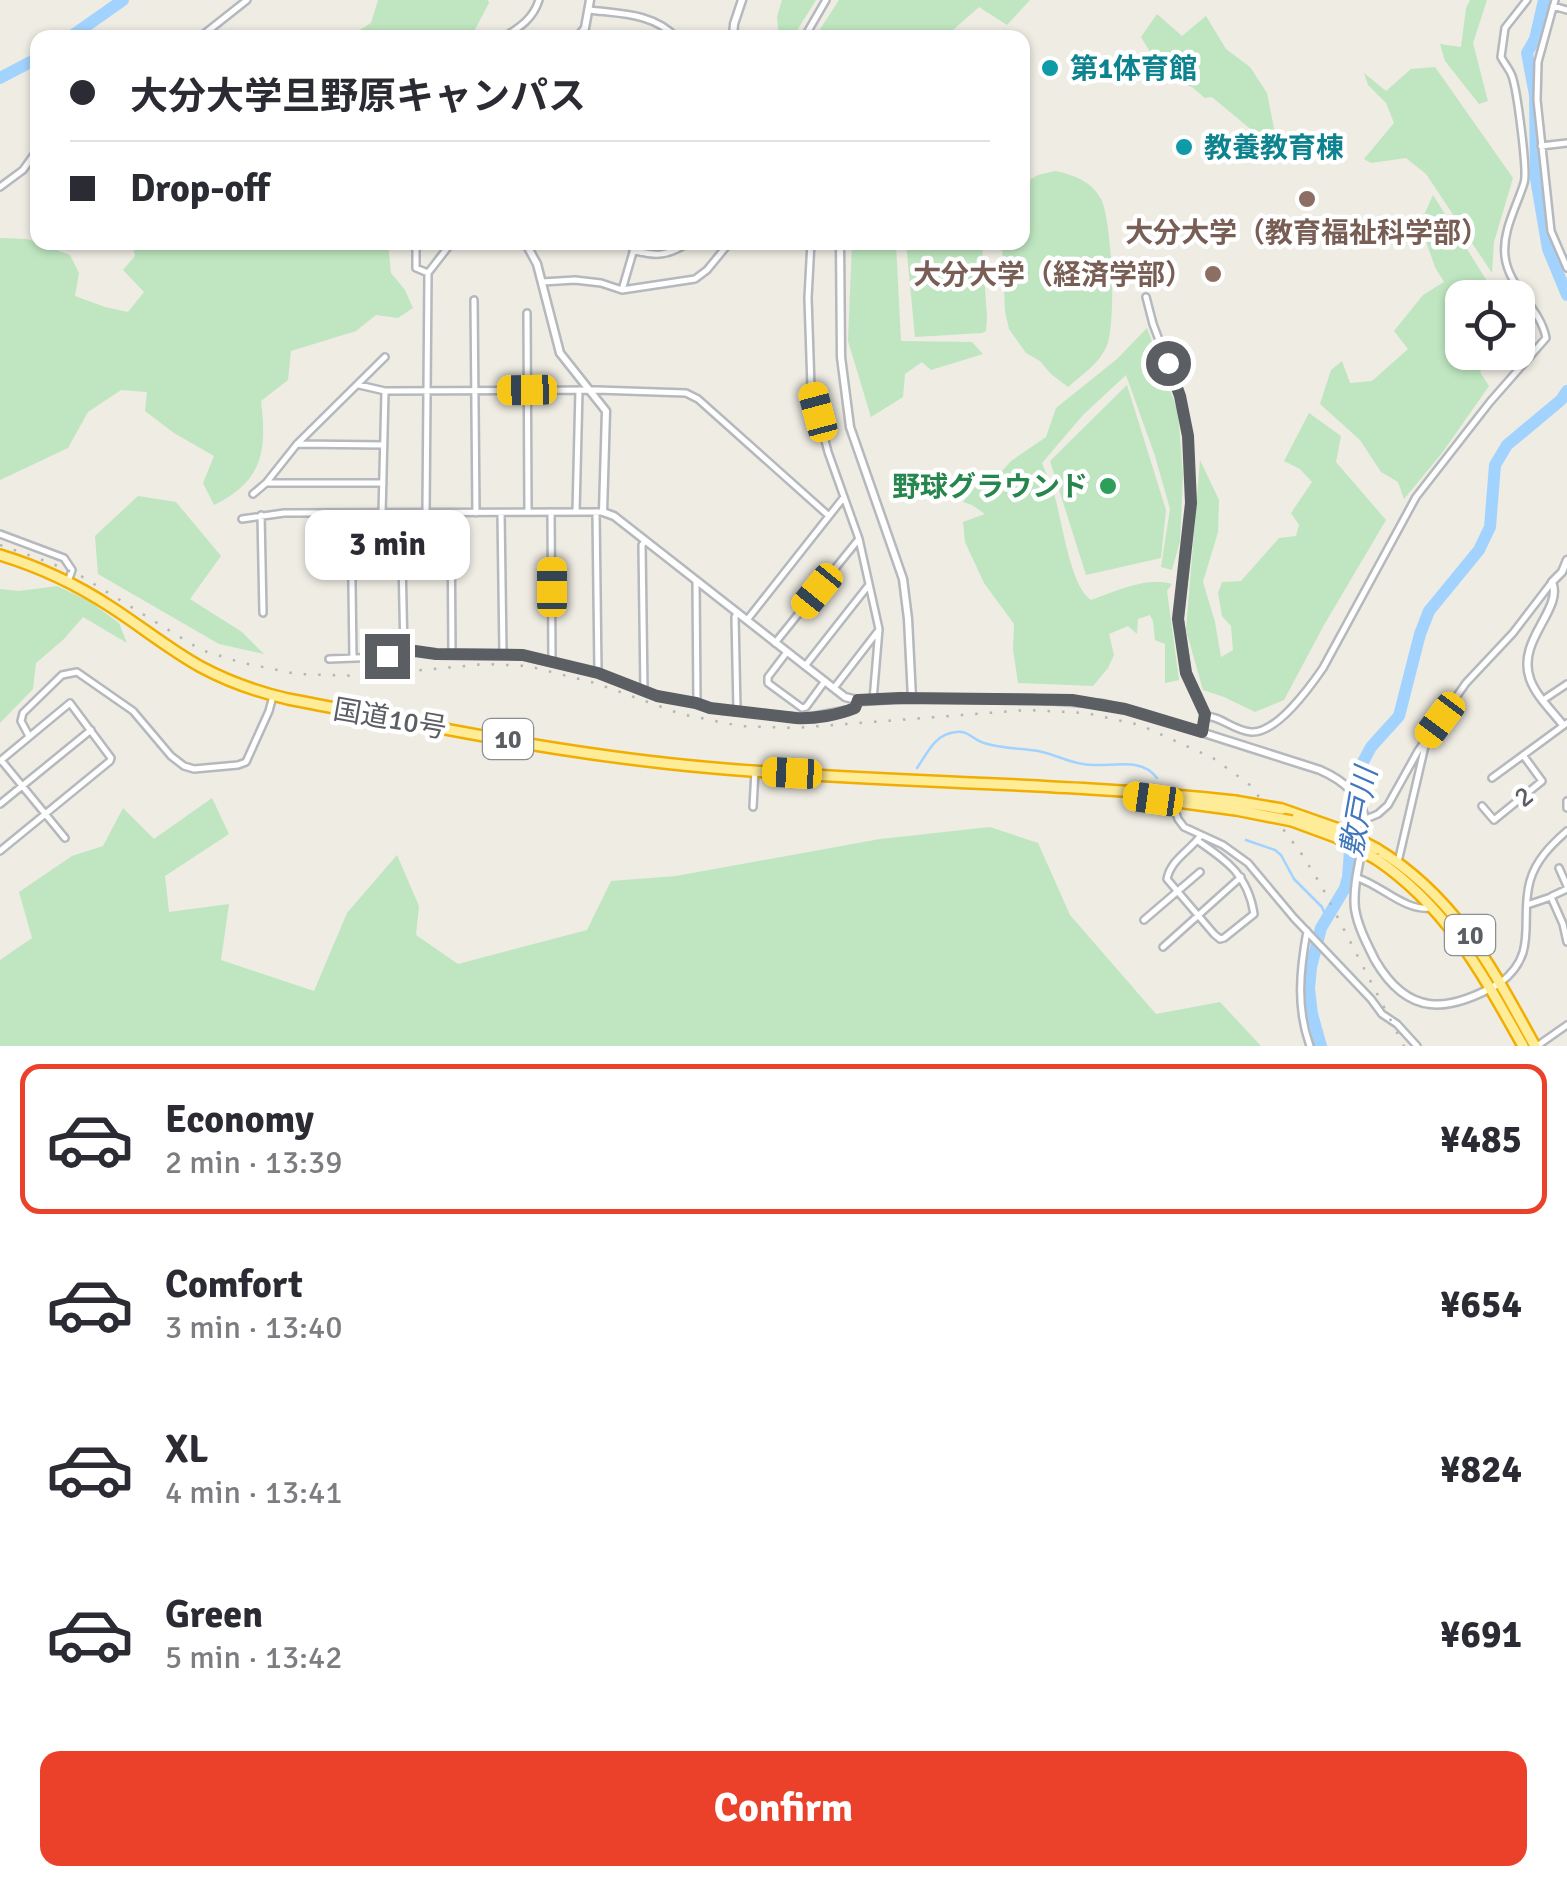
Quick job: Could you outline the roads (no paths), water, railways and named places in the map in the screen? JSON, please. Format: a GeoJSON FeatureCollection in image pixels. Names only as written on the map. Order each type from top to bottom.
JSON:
{"type":"FeatureCollection","features":[{"type":"Feature","properties":{"kind":"highway","name":"国道10号"},"geometry":{"type":"LineString","coordinates":[[0,555],[68,582],[200,666],[274,696],[593,754],[712,768],[1053,786],[1282,809],[1398,863],[1438,896],[1458,920],[1523,1046]]}},
{"type":"Feature","properties":{"kind":"highway","name":"国道10号"},"geometry":{"type":"LineString","coordinates":[[1235,806],[1339,834]]}},
{"type":"Feature","properties":{"kind":"highway","name":"国道10号"},"geometry":{"type":"LineString","coordinates":[[1376,854],[1433,907],[1495,986],[1535,1046]]}},
{"type":"Feature","properties":{"kind":"street"},"geometry":{"type":"LineString","coordinates":[[209,30],[246,0]]}},
{"type":"Feature","properties":{"kind":"street"},"geometry":{"type":"LineString","coordinates":[[516,30],[536,12],[540,0]]}},
{"type":"Feature","properties":{"kind":"street"},"geometry":{"type":"LineString","coordinates":[[583,30],[590,0]]}},
{"type":"Feature","properties":{"kind":"street"},"geometry":{"type":"LineString","coordinates":[[734,30],[742,0]]}},
{"type":"Feature","properties":{"kind":"street"},"geometry":{"type":"LineString","coordinates":[[809,30],[826,0]]}},
{"type":"Feature","properties":{"kind":"street"},"geometry":{"type":"LineString","coordinates":[[1205,716],[1256,732],[1286,714],[1306,693],[1416,498],[1490,402],[1546,338],[1538,314],[1505,261],[1509,222],[1526,180],[1512,75],[1500,56],[1504,28],[1527,0]]}},
{"type":"Feature","properties":{"kind":"street"},"geometry":{"type":"LineString","coordinates":[[1567,10],[1554,3],[1538,62],[1537,100],[1551,230],[1567,268]]}},
{"type":"Feature","properties":{"kind":"street"},"geometry":{"type":"LineString","coordinates":[[589,10],[653,19],[665,30]]}},
{"type":"Feature","properties":{"kind":"street"},"geometry":{"type":"LineString","coordinates":[[1541,146],[1567,144]]}},
{"type":"Feature","properties":{"kind":"street"},"geometry":{"type":"LineString","coordinates":[[0,187],[30,160]]}},
{"type":"Feature","properties":{"kind":"street"},"geometry":{"type":"LineString","coordinates":[[416,250],[416,268],[428,273]]}},
{"type":"Feature","properties":{"kind":"street"},"geometry":{"type":"LineString","coordinates":[[426,514],[428,273],[446,250]]}},
{"type":"Feature","properties":{"kind":"street"},"geometry":{"type":"LineString","coordinates":[[531,250],[560,353],[607,415],[600,512],[598,673]]}},
{"type":"Feature","properties":{"kind":"street"},"geometry":{"type":"LineString","coordinates":[[622,290],[633,250]]}},
{"type":"Feature","properties":{"kind":"street"},"geometry":{"type":"LineString","coordinates":[[644,250],[660,256],[678,250]]}},
{"type":"Feature","properties":{"kind":"street"},"geometry":{"type":"LineString","coordinates":[[542,282],[574,280],[622,290],[695,279],[723,250]]}},
{"type":"Feature","properties":{"kind":"street"},"geometry":{"type":"LineString","coordinates":[[811,250],[811,387],[828,452],[859,539],[879,629],[873,700]]}},
{"type":"Feature","properties":{"kind":"street"},"geometry":{"type":"LineString","coordinates":[[840,250],[842,357],[850,427],[904,579],[912,698]]}},
{"type":"Feature","properties":{"kind":"street"},"geometry":{"type":"LineString","coordinates":[[1146,297],[1180,396],[1188,436],[1191,503],[1178,619],[1186,673],[1205,716],[1202,732]]}},
{"type":"Feature","properties":{"kind":"street"},"geometry":{"type":"LineString","coordinates":[[474,300],[476,513]]}},
{"type":"Feature","properties":{"kind":"street"},"geometry":{"type":"LineString","coordinates":[[527,314],[528,512]]}},
{"type":"Feature","properties":{"kind":"street"},"geometry":{"type":"LineString","coordinates":[[253,494],[385,356]]}},
{"type":"Feature","properties":{"kind":"street"},"geometry":{"type":"LineString","coordinates":[[359,384],[385,391],[686,393],[829,516]]}},
{"type":"Feature","properties":{"kind":"street"},"geometry":{"type":"LineString","coordinates":[[576,512],[579,390]]}},
{"type":"Feature","properties":{"kind":"street"},"geometry":{"type":"LineString","coordinates":[[382,514],[385,391]]}},
{"type":"Feature","properties":{"kind":"street"},"geometry":{"type":"LineString","coordinates":[[297,444],[384,445]]}},
{"type":"Feature","properties":{"kind":"street"},"geometry":{"type":"LineString","coordinates":[[266,482],[383,483]]}},
{"type":"Feature","properties":{"kind":"street"},"geometry":{"type":"LineString","coordinates":[[747,620],[845,496]]}},
{"type":"Feature","properties":{"kind":"street"},"geometry":{"type":"LineString","coordinates":[[242,519],[303,512],[600,512],[614,516],[847,698],[1088,702],[1125,709],[1320,770],[1339,778],[1353,792],[1366,819],[1355,907],[1360,929],[1383,972],[1405,995],[1420,1003],[1440,1006],[1464,1001],[1495,986],[1516,969],[1527,933],[1528,888],[1550,845],[1567,831]]}},
{"type":"Feature","properties":{"kind":"street"},"geometry":{"type":"LineString","coordinates":[[551,512],[552,662]]}},
{"type":"Feature","properties":{"kind":"street"},"geometry":{"type":"LineString","coordinates":[[451,513],[452,654]]}},
{"type":"Feature","properties":{"kind":"street"},"geometry":{"type":"LineString","coordinates":[[502,513],[503,654]]}},
{"type":"Feature","properties":{"kind":"street"},"geometry":{"type":"LineString","coordinates":[[351,514],[353,658]]}},
{"type":"Feature","properties":{"kind":"street"},"geometry":{"type":"LineString","coordinates":[[401,514],[404,652]]}},
{"type":"Feature","properties":{"kind":"street"},"geometry":{"type":"LineString","coordinates":[[261,515],[263,613]]}},
{"type":"Feature","properties":{"kind":"street"},"geometry":{"type":"LineString","coordinates":[[0,534],[66,558],[72,570],[68,582]]}},
{"type":"Feature","properties":{"kind":"street"},"geometry":{"type":"LineString","coordinates":[[776,643],[859,539]]}},
{"type":"Feature","properties":{"kind":"street"},"geometry":{"type":"LineString","coordinates":[[644,691],[645,541]]}},
{"type":"Feature","properties":{"kind":"street"},"geometry":{"type":"LineString","coordinates":[[1366,819],[1388,806],[1426,738],[1466,683],[1514,633],[1562,572],[1567,560]]}},
{"type":"Feature","properties":{"kind":"street"},"geometry":{"type":"LineString","coordinates":[[696,581],[696,703]]}},
{"type":"Feature","properties":{"kind":"street"},"geometry":{"type":"LineString","coordinates":[[1492,778],[1565,724],[1532,684],[1527,666],[1531,642],[1554,599],[1552,582]]}},
{"type":"Feature","properties":{"kind":"street"},"geometry":{"type":"LineString","coordinates":[[805,666],[869,584]]}},
{"type":"Feature","properties":{"kind":"street"},"geometry":{"type":"LineString","coordinates":[[737,709],[738,613]]}},
{"type":"Feature","properties":{"kind":"street"},"geometry":{"type":"LineString","coordinates":[[834,688],[879,629]]}},
{"type":"Feature","properties":{"kind":"street"},"geometry":{"type":"LineString","coordinates":[[329,659],[418,651],[523,655],[598,673],[657,696],[720,710],[804,718],[846,711],[855,708],[858,700]]}},
{"type":"Feature","properties":{"kind":"street"},"geometry":{"type":"LineString","coordinates":[[787,652],[767,679],[779,691],[802,708],[825,682]]}},
{"type":"Feature","properties":{"kind":"street"},"geometry":{"type":"LineString","coordinates":[[29,736],[21,720],[24,714],[62,675],[77,672],[133,711],[184,766],[194,770],[238,766],[249,758],[274,696]]}},
{"type":"Feature","properties":{"kind":"street"},"geometry":{"type":"LineString","coordinates":[[1543,700],[1567,684]]}},
{"type":"Feature","properties":{"kind":"street"},"geometry":{"type":"LineString","coordinates":[[0,851],[46,814],[110,761],[110,754],[70,703],[0,761],[46,814],[66,838]]}},
{"type":"Feature","properties":{"kind":"street"},"geometry":{"type":"LineString","coordinates":[[0,804],[91,730]]}},
{"type":"Feature","properties":{"kind":"street"},"geometry":{"type":"LineString","coordinates":[[1398,863],[1426,738]]}},
{"type":"Feature","properties":{"kind":"street","name":"2"},"geometry":{"type":"LineString","coordinates":[[1482,806],[1494,820],[1542,781],[1524,755]]}},
{"type":"Feature","properties":{"kind":"street"},"geometry":{"type":"LineString","coordinates":[[752,807],[755,771]]}},
{"type":"Feature","properties":{"kind":"street"},"geometry":{"type":"LineString","coordinates":[[1174,799],[1181,825],[1200,838],[1228,862],[1252,900],[1254,914],[1220,939],[1168,882],[1167,873],[1180,855],[1200,838]]}},
{"type":"Feature","properties":{"kind":"street"},"geometry":{"type":"LineString","coordinates":[[1200,838],[1223,845],[1248,863],[1382,1014],[1416,1046]]}},
{"type":"Feature","properties":{"kind":"street"},"geometry":{"type":"LineString","coordinates":[[1527,905],[1567,887],[1559,868]]}},
{"type":"Feature","properties":{"kind":"street"},"geometry":{"type":"LineString","coordinates":[[1144,920],[1200,872]]}},
{"type":"Feature","properties":{"kind":"street"},"geometry":{"type":"LineString","coordinates":[[1163,947],[1241,878]]}},
{"type":"Feature","properties":{"kind":"street"},"geometry":{"type":"LineString","coordinates":[[1358,878],[1414,907],[1433,907]]}},
{"type":"Feature","properties":{"kind":"street"},"geometry":{"type":"LineString","coordinates":[[1551,896],[1567,942]]}},
{"type":"Feature","properties":{"kind":"street"},"geometry":{"type":"LineString","coordinates":[[1309,932],[1300,994],[1310,1046]]}},
{"type":"Feature","properties":{"kind":"street"},"geometry":{"type":"LineString","coordinates":[[1535,1046],[1567,1024]]}},
{"type":"Feature","properties":{"kind":"waterway"},"geometry":{"type":"LineString","coordinates":[[80,30],[123,0]]}},
{"type":"Feature","properties":{"kind":"waterway","name":"敷戸川"},"geometry":{"type":"LineString","coordinates":[[1544,0],[1535,39],[1527,53],[1535,95],[1536,179],[1548,249],[1567,295]]}},
{"type":"Feature","properties":{"kind":"waterway"},"geometry":{"type":"LineString","coordinates":[[0,78],[30,62]]}},
{"type":"Feature","properties":{"kind":"waterway","name":"敷戸川"},"geometry":{"type":"LineString","coordinates":[[1321,1046],[1312,1014],[1311,967],[1321,928],[1348,877],[1353,811],[1363,762],[1399,716],[1429,611],[1479,550],[1490,527],[1495,465],[1507,445],[1567,391]]}},
{"type":"Feature","properties":{"kind":"waterway"},"geometry":{"type":"LineString","coordinates":[[917,768],[937,740],[960,732],[991,745],[1038,751],[1077,763],[1142,767],[1157,778]]}},
{"type":"Feature","properties":{"kind":"waterway"},"geometry":{"type":"LineString","coordinates":[[1246,840],[1281,855],[1294,879],[1322,907],[1326,917]]}},
{"type":"Feature","properties":{"kind":"railway"},"geometry":{"type":"LineString","coordinates":[[0,545],[81,576],[201,650],[297,674],[361,676],[485,664],[528,666],[595,683],[681,714],[740,726],[795,728],[1026,710],[1086,713],[1140,725],[1213,758],[1250,785],[1321,885],[1404,1046]]}},
{"type":"Feature","properties":{"kind":"place","name":"第1体育館"},"geometry":{"type":"Point","coordinates":[1050,68]}},
{"type":"Feature","properties":{"kind":"place","name":"教養教育棟"},"geometry":{"type":"Point","coordinates":[1184,147]}},
{"type":"Feature","properties":{"kind":"place","name":"大分大学（教育福祉科学部）"},"geometry":{"type":"Point","coordinates":[1307,199]}},
{"type":"Feature","properties":{"kind":"place","name":"大分大学（経済学部）"},"geometry":{"type":"Point","coordinates":[1213,274]}},
{"type":"Feature","properties":{"kind":"place","name":"野球グラウンド"},"geometry":{"type":"Point","coordinates":[1108,486]}}]}
